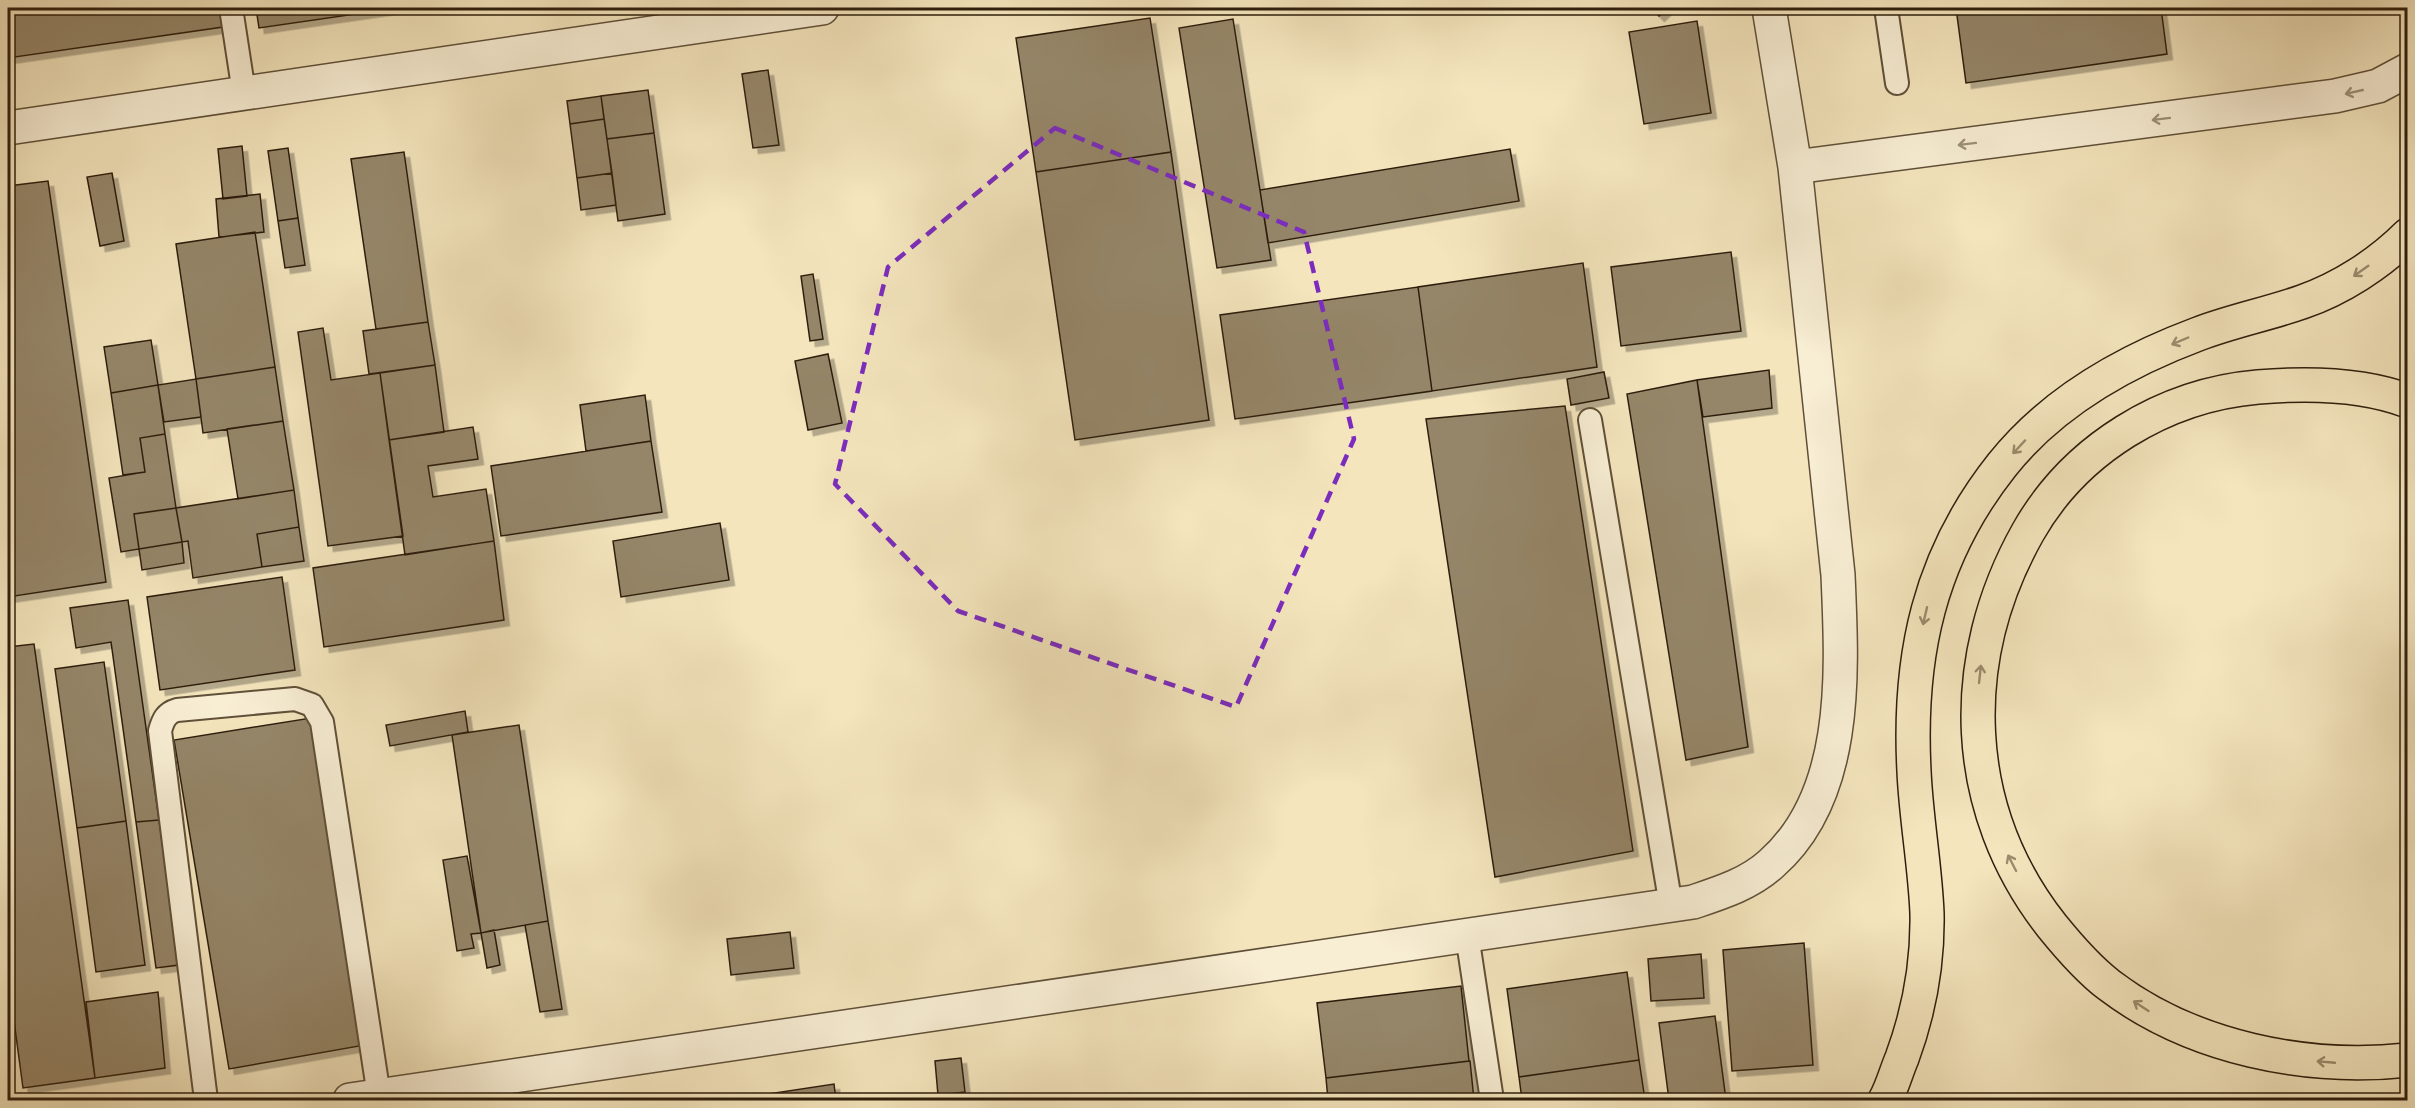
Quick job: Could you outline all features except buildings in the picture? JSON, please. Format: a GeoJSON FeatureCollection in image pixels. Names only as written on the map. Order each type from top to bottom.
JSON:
{"type":"FeatureCollection","features":[{"type":"Feature","properties":{"kind":"highway"},"geometry":{"type":"LineString","coordinates":[[1885,1101],[1911,1034],[1924,973],[1927,913],[1914,771],[1916,663],[1926,609],[1945,562],[1970,513],[2001,466],[2037,427],[2072,398],[2114,370],[2199,333],[2304,301],[2354,277],[2408,236]]}},
{"type":"Feature","properties":{"kind":"highway"},"geometry":{"type":"LineString","coordinates":[[2396,1061],[2344,1064],[2256,1052],[2157,1016],[2109,984],[2068,946],[2035,904],[2010,861],[1984,781],[1977,732],[1977,700],[1979,670],[1991,615],[2015,554],[2041,509],[2061,485],[2080,465],[2121,433],[2186,400],[2232,389],[2291,384],[2337,387],[2408,401]]}},
{"type":"Feature","properties":{"kind":"street"},"geometry":{"type":"LineString","coordinates":[[8,128],[822,8]]}},
{"type":"Feature","properties":{"kind":"street"},"geometry":{"type":"LineString","coordinates":[[365,1098],[1671,906],[1693,902],[1734,888],[1770,865],[1799,833],[1820,795],[1833,742],[1838,685],[1838,575],[1795,167],[1769,8]]}},
{"type":"Feature","properties":{"kind":"street"},"geometry":{"type":"LineString","coordinates":[[1795,167],[2335,96],[2378,86],[2408,70]]}},
{"type":"Feature","properties":{"kind":"lane"},"geometry":{"type":"LineString","coordinates":[[231,8],[244,93]]}},
{"type":"Feature","properties":{"kind":"lane"},"geometry":{"type":"LineString","coordinates":[[1886,8],[1897,83]]}},
{"type":"Feature","properties":{"kind":"lane"},"geometry":{"type":"LineString","coordinates":[[1590,420],[1671,906]]}},
{"type":"Feature","properties":{"kind":"lane"},"geometry":{"type":"LineString","coordinates":[[206,1101],[162,743],[162,724],[170,712],[177,710],[295,699],[312,705],[322,722],[365,1098]]}},
{"type":"Feature","properties":{"kind":"lane"},"geometry":{"type":"LineString","coordinates":[[1467,935],[1492,1101]]}},
{"type":"Feature","properties":{"kind":"highlighted area"},"geometry":{"type":"Polygon","coordinates":[[[1055,128],[1304,232],[1354,439],[1236,707],[958,611],[835,484],[888,267],[1055,128]]]}}]}
